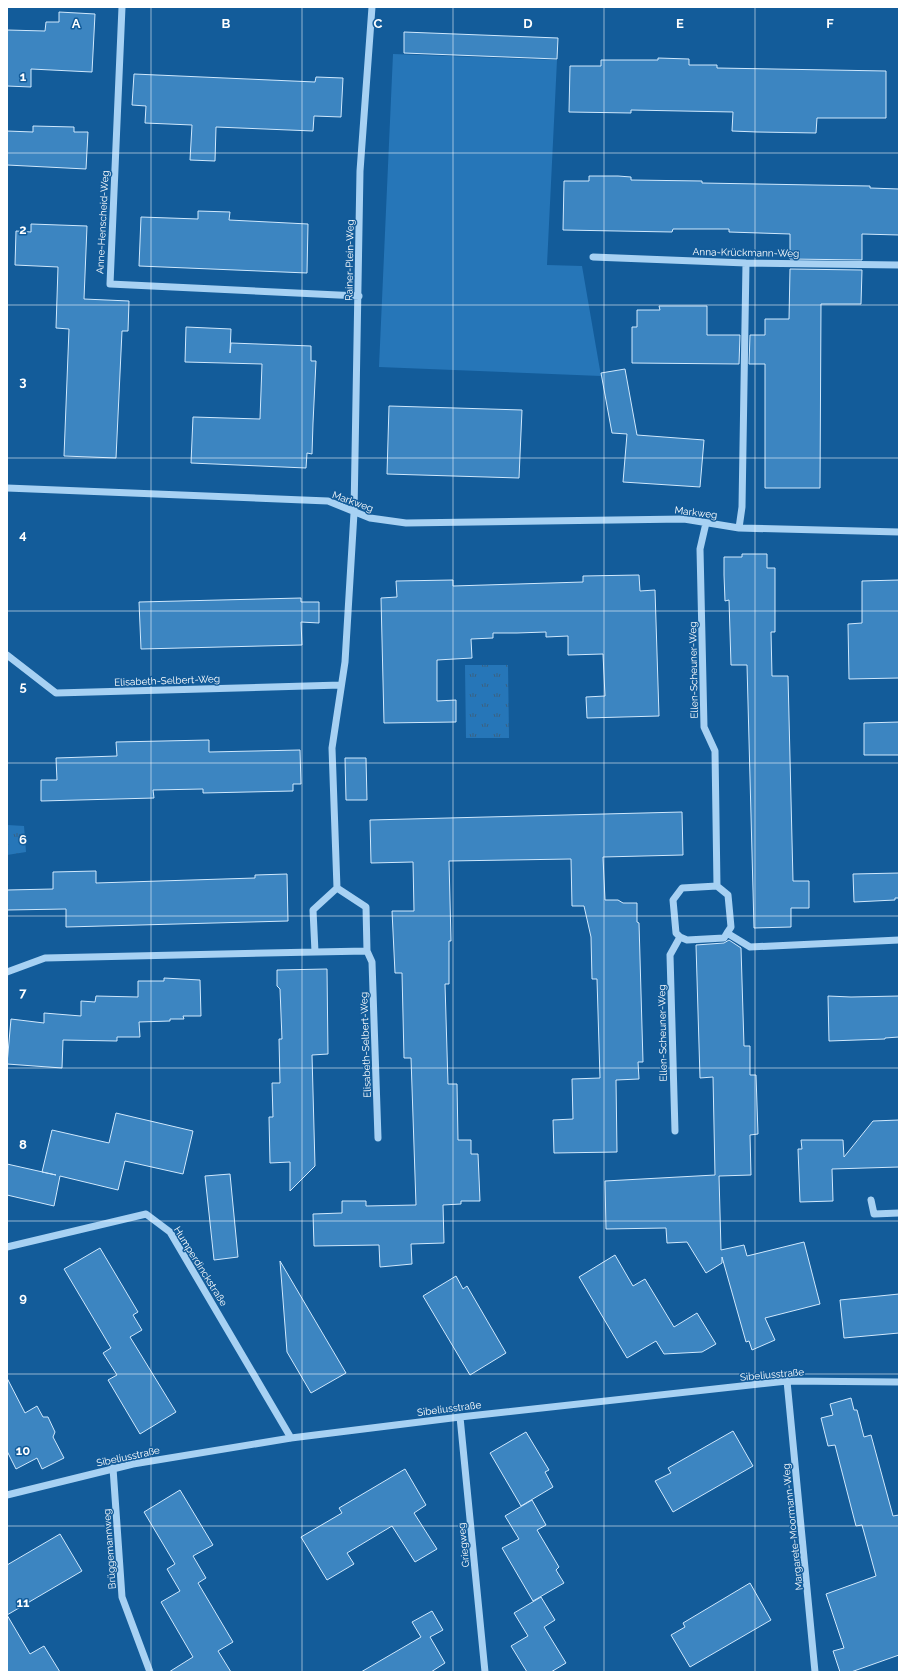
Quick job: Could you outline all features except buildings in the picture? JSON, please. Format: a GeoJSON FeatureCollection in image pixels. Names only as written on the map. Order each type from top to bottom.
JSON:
{"type":"FeatureCollection","features":[{"type":"Feature","properties":{"kind":"street","name":"Anne-Henscheid-Weg"},"geometry":{"type":"LineString","coordinates":[[122,7],[110,284],[359,296]]}},
{"type":"Feature","properties":{"kind":"street","name":"Rainer-Plein-Weg"},"geometry":{"type":"LineString","coordinates":[[354,513],[360,171],[372,7]]}},
{"type":"Feature","properties":{"kind":"street","name":"Anna-Krückmann-Weg"},"geometry":{"type":"LineString","coordinates":[[594,257],[746,264],[899,265]]}},
{"type":"Feature","properties":{"kind":"street"},"geometry":{"type":"LineString","coordinates":[[739,528],[742,499],[746,264]]}},
{"type":"Feature","properties":{"kind":"street","name":"Markweg"},"geometry":{"type":"LineString","coordinates":[[7,488],[328,502],[370,518],[406,524],[684,519],[739,528],[899,532]]}},
{"type":"Feature","properties":{"kind":"street"},"geometry":{"type":"LineString","coordinates":[[315,952],[313,910],[337,888],[332,748],[345,662],[354,513]]}},
{"type":"Feature","properties":{"kind":"street","name":"Ellen-Scheuner-Weg"},"geometry":{"type":"LineString","coordinates":[[706,523],[700,549],[704,727],[715,751],[717,886]]}},
{"type":"Feature","properties":{"kind":"street","name":"Elisabeth-Selbert-Weg"},"geometry":{"type":"LineString","coordinates":[[7,655],[56,694],[341,686]]}},
{"type":"Feature","properties":{"kind":"street"},"geometry":{"type":"LineString","coordinates":[[717,886],[728,895],[731,927],[724,938],[687,940],[680,937],[676,933],[673,900],[682,888],[717,886]]}},
{"type":"Feature","properties":{"kind":"street","name":"Elisabeth-Selbert-Weg"},"geometry":{"type":"LineString","coordinates":[[337,888],[366,907],[367,951],[372,962],[378,1138]]}},
{"type":"Feature","properties":{"kind":"street"},"geometry":{"type":"LineString","coordinates":[[727,933],[750,947],[899,940]]}},
{"type":"Feature","properties":{"kind":"street","name":"Ellen-Scheuner-Weg"},"geometry":{"type":"LineString","coordinates":[[675,1131],[670,955],[680,937]]}},
{"type":"Feature","properties":{"kind":"street"},"geometry":{"type":"LineString","coordinates":[[7,972],[45,958],[367,951]]}},
{"type":"Feature","properties":{"kind":"street"},"geometry":{"type":"LineString","coordinates":[[871,1200],[874,1214],[899,1213]]}},
{"type":"Feature","properties":{"kind":"street","name":"Humperdinckstraße"},"geometry":{"type":"LineString","coordinates":[[7,1247],[146,1214],[170,1232],[291,1438]]}},
{"type":"Feature","properties":{"kind":"street","name":"Sibeliusstraße"},"geometry":{"type":"LineString","coordinates":[[7,1495],[133,1464],[291,1438],[460,1416],[787,1381],[899,1382]]}},
{"type":"Feature","properties":{"kind":"street","name":"Margarete-Moormann-Weg"},"geometry":{"type":"LineString","coordinates":[[787,1381],[815,1672]]}},
{"type":"Feature","properties":{"kind":"street","name":"Griegweg"},"geometry":{"type":"LineString","coordinates":[[460,1416],[485,1672]]}},
{"type":"Feature","properties":{"kind":"street","name":"Brüggemannweg"},"geometry":{"type":"LineString","coordinates":[[113,1468],[122,1597],[150,1672]]}},
{"type":"Feature","properties":{"kind":"green space"},"geometry":{"type":"Polygon","coordinates":[[[393,54],[557,60],[547,265],[582,266],[601,376],[379,367],[393,54]]]}},
{"type":"Feature","properties":{"kind":"green space"},"geometry":{"type":"Polygon","coordinates":[[[465,665],[508,665],[509,738],[466,738],[465,665]]]}},
{"type":"Feature","properties":{"kind":"green space"},"geometry":{"type":"Polygon","coordinates":[[[7,825],[24,826],[26,852],[7,855],[7,825]]]}}]}
